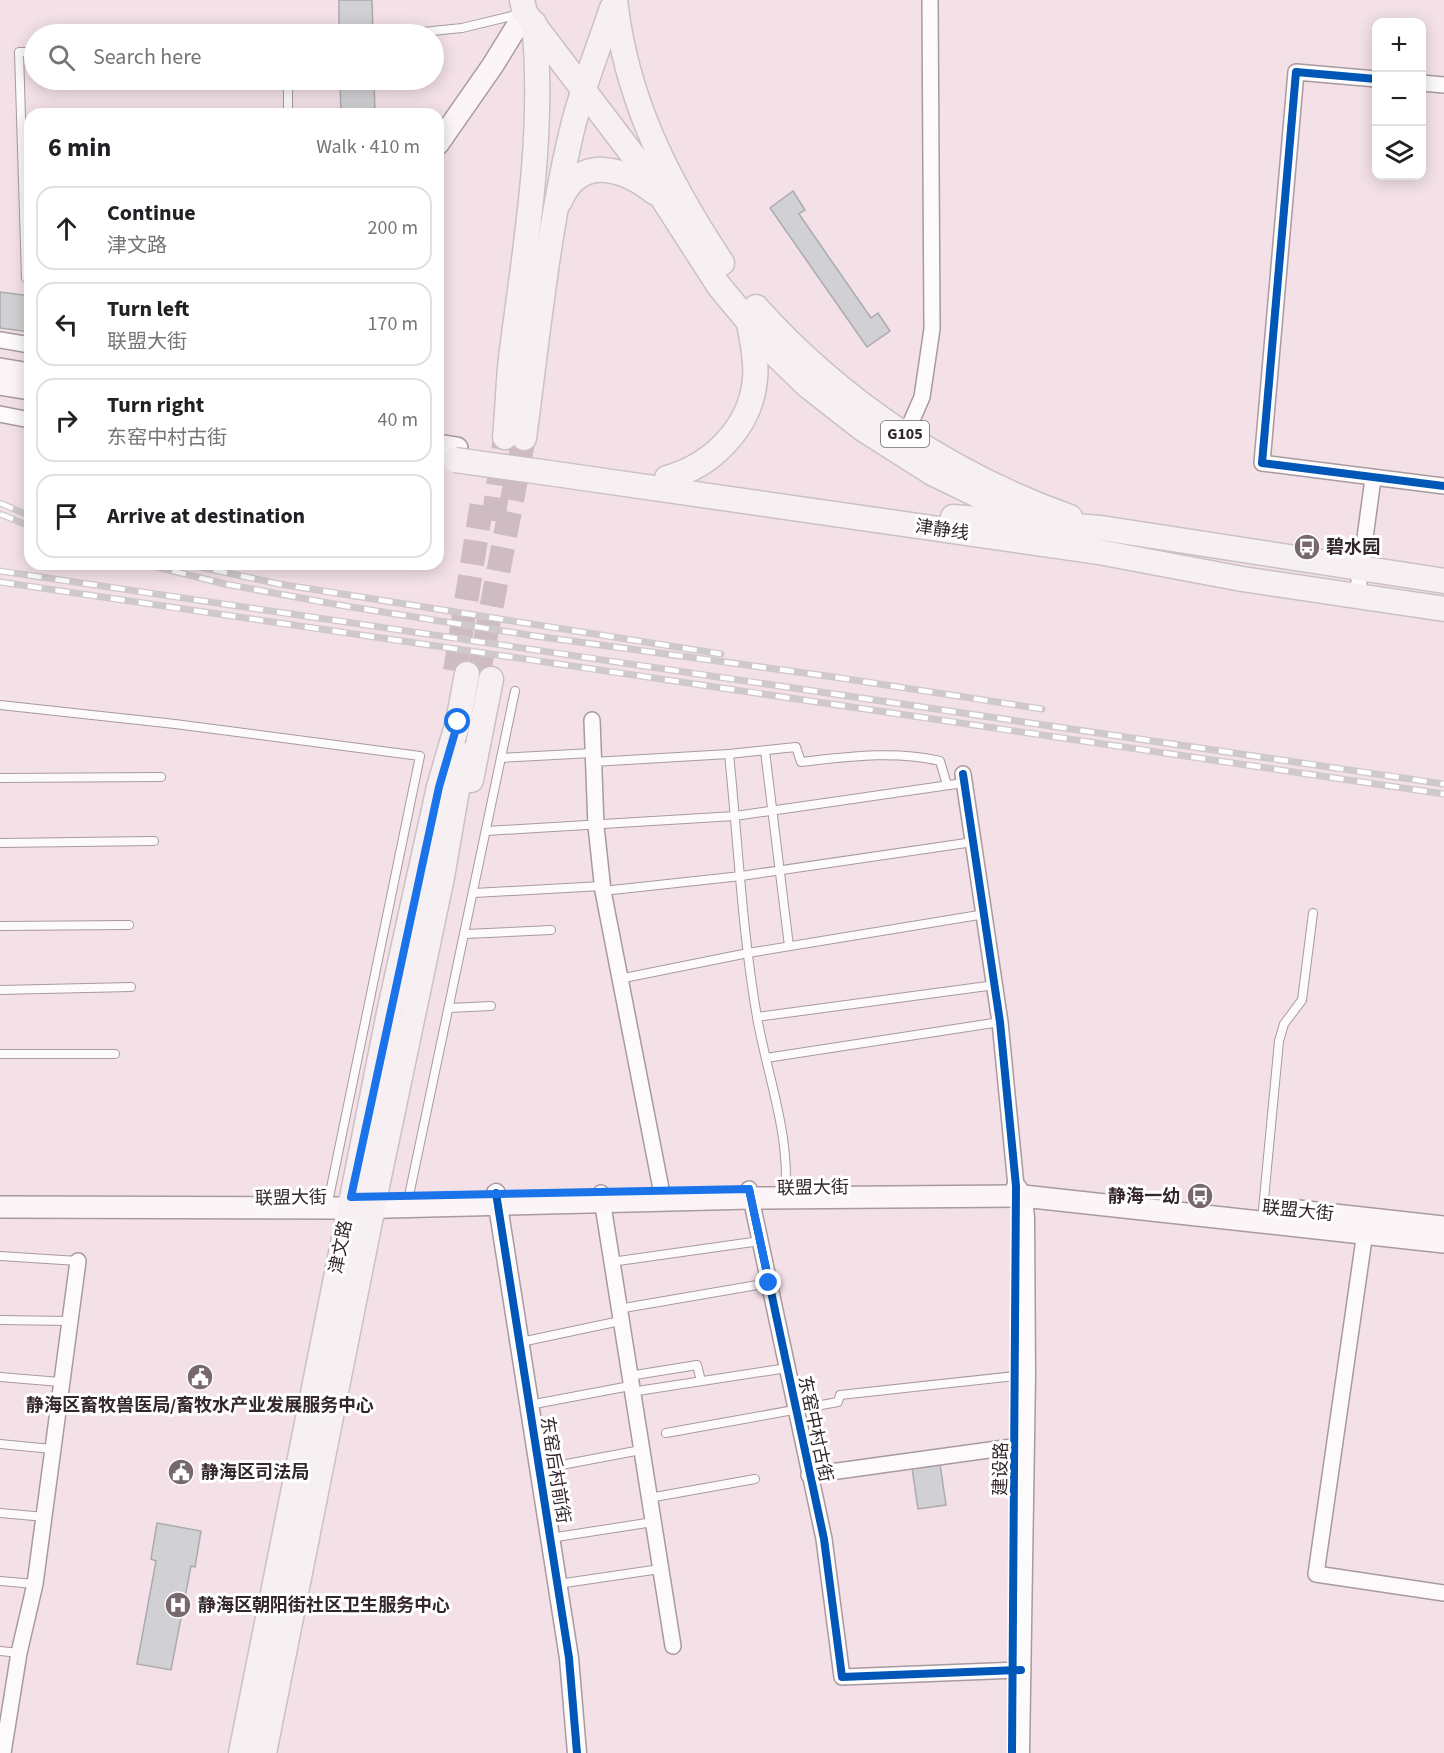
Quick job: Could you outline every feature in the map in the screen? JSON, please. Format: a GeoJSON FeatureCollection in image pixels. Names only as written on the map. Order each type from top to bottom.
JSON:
{"type":"FeatureCollection","features":[{"type":"Feature","properties":{"kind":"main road"},"geometry":{"type":"LineString","coordinates":[[527,12],[538,65],[531,213],[512,355],[507,436],[574,122],[614,0]]}},
{"type":"Feature","properties":{"kind":"main road","name":"G105"},"geometry":{"type":"LineString","coordinates":[[614,0],[625,66],[641,113],[681,197],[741,292],[776,330],[902,443],[954,464],[1011,493],[1101,528]]}},
{"type":"Feature","properties":{"kind":"main road"},"geometry":{"type":"LineString","coordinates":[[527,12],[666,201],[683,233],[719,286],[749,324],[808,386],[863,429],[902,443],[934,474],[1099,552]]}},
{"type":"Feature","properties":{"kind":"main road"},"geometry":{"type":"LineString","coordinates":[[444,135],[527,12]]}},
{"type":"Feature","properties":{"kind":"main road"},"geometry":{"type":"LineString","coordinates":[[553,217],[564,191],[576,177],[588,171],[604,170],[630,175],[666,201]]}},
{"type":"Feature","properties":{"kind":"main road"},"geometry":{"type":"LineString","coordinates":[[667,478],[685,473],[712,457],[745,416],[755,381],[756,364],[741,292]]}},
{"type":"Feature","properties":{"kind":"main road"},"geometry":{"type":"LineString","coordinates":[[0,369],[24,373]]}},
{"type":"Feature","properties":{"kind":"main road"},"geometry":{"type":"LineString","coordinates":[[0,384],[24,388]]}},
{"type":"Feature","properties":{"kind":"main road","name":"津静线"},"geometry":{"type":"LineString","coordinates":[[447,452],[1099,552],[1242,579],[1444,609]]}},
{"type":"Feature","properties":{"kind":"main road","name":"津静线"},"geometry":{"type":"LineString","coordinates":[[549,467],[667,478],[942,516],[1101,528],[1444,581]]}},
{"type":"Feature","properties":{"kind":"main road","name":"津文路"},"geometry":{"type":"LineString","coordinates":[[241,1753],[339,1203],[439,787],[473,675],[459,835],[442,877],[374,1202],[264,1753]]}},
{"type":"Feature","properties":{"kind":"main road","name":"联盟大街"},"geometry":{"type":"LineString","coordinates":[[0,1200],[339,1203],[750,1193],[1018,1193],[1262,1214],[1365,1226]]}},
{"type":"Feature","properties":{"kind":"main road"},"geometry":{"type":"LineString","coordinates":[[0,1207],[339,1203]]}},
{"type":"Feature","properties":{"kind":"main road"},"geometry":{"type":"LineString","coordinates":[[1365,1226],[1444,1227]]}},
{"type":"Feature","properties":{"kind":"main road"},"geometry":{"type":"LineString","coordinates":[[1365,1226],[1444,1242]]}},
{"type":"Feature","properties":{"kind":"street"},"geometry":{"type":"LineString","coordinates":[[902,443],[927,379],[932,329],[930,0]]}},
{"type":"Feature","properties":{"kind":"street"},"geometry":{"type":"LineString","coordinates":[[1372,79],[1296,72],[1262,464],[1444,486]]}},
{"type":"Feature","properties":{"kind":"street"},"geometry":{"type":"LineString","coordinates":[[1426,83],[1444,85]]}},
{"type":"Feature","properties":{"kind":"street"},"geometry":{"type":"LineString","coordinates":[[0,340],[24,344]]}},
{"type":"Feature","properties":{"kind":"street"},"geometry":{"type":"LineString","coordinates":[[0,414],[24,419]]}},
{"type":"Feature","properties":{"kind":"street"},"geometry":{"type":"LineString","coordinates":[[1357,597],[1374,479]]}},
{"type":"Feature","properties":{"kind":"street"},"geometry":{"type":"LineString","coordinates":[[592,720],[596,826],[603,888],[662,1195]]}},
{"type":"Feature","properties":{"kind":"street"},"geometry":{"type":"LineString","coordinates":[[963,778],[1000,1022],[1018,1193]]}},
{"type":"Feature","properties":{"kind":"street","name":"东窑中村古街"},"geometry":{"type":"LineString","coordinates":[[750,1193],[824,1539],[842,1677],[1017,1670]]}},
{"type":"Feature","properties":{"kind":"street","name":"建设路"},"geometry":{"type":"LineString","coordinates":[[1012,1753],[1017,1670],[1021,1375],[1018,1193]]}},
{"type":"Feature","properties":{"kind":"street"},"geometry":{"type":"LineString","coordinates":[[602,1196],[673,1646]]}},
{"type":"Feature","properties":{"kind":"street","name":"东窑后村前街"},"geometry":{"type":"LineString","coordinates":[[497,1198],[569,1658],[577,1753]]}},
{"type":"Feature","properties":{"kind":"street"},"geometry":{"type":"LineString","coordinates":[[1365,1226],[1316,1574],[1444,1593]]}},
{"type":"Feature","properties":{"kind":"street"},"geometry":{"type":"LineString","coordinates":[[3,1753],[4,1717],[35,1584],[60,1382],[78,1261]]}},
{"type":"Feature","properties":{"kind":"street"},"geometry":{"type":"LineString","coordinates":[[809,1475],[1020,1445]]}},
{"type":"Feature","properties":{"kind":"street","name":"建设路"},"geometry":{"type":"LineString","coordinates":[[1017,1670],[1020,1753]]}},
{"type":"Feature","properties":{"kind":"lane"},"geometry":{"type":"LineString","coordinates":[[444,30],[462,28],[527,12]]}},
{"type":"Feature","properties":{"kind":"lane"},"geometry":{"type":"LineString","coordinates":[[24,52],[19,52],[24,213]]}},
{"type":"Feature","properties":{"kind":"lane"},"geometry":{"type":"LineString","coordinates":[[288,90],[288,108]]}},
{"type":"Feature","properties":{"kind":"lane"},"geometry":{"type":"LineString","coordinates":[[408,1201],[466,934],[515,691]]}},
{"type":"Feature","properties":{"kind":"lane"},"geometry":{"type":"LineString","coordinates":[[0,705],[175,724],[420,756],[339,1203]]}},
{"type":"Feature","properties":{"kind":"lane"},"geometry":{"type":"LineString","coordinates":[[501,758],[729,754],[796,747],[801,762],[856,756],[922,756],[940,761],[947,785]]}},
{"type":"Feature","properties":{"kind":"lane"},"geometry":{"type":"LineString","coordinates":[[765,751],[789,946]]}},
{"type":"Feature","properties":{"kind":"lane"},"geometry":{"type":"LineString","coordinates":[[729,754],[748,953],[757,1017],[783,1142],[786,1193]]}},
{"type":"Feature","properties":{"kind":"lane"},"geometry":{"type":"LineString","coordinates":[[0,778],[160,777]]}},
{"type":"Feature","properties":{"kind":"lane"},"geometry":{"type":"LineString","coordinates":[[487,831],[596,826],[772,812],[947,785],[963,778]]}},
{"type":"Feature","properties":{"kind":"lane"},"geometry":{"type":"LineString","coordinates":[[0,843],[154,841]]}},
{"type":"Feature","properties":{"kind":"lane"},"geometry":{"type":"LineString","coordinates":[[474,893],[603,888],[741,876],[973,842]]}},
{"type":"Feature","properties":{"kind":"lane"},"geometry":{"type":"LineString","coordinates":[[1262,1214],[1279,1041],[1284,1024],[1302,1000],[1313,913]]}},
{"type":"Feature","properties":{"kind":"lane"},"geometry":{"type":"LineString","coordinates":[[619,979],[748,953],[985,914]]}},
{"type":"Feature","properties":{"kind":"lane"},"geometry":{"type":"LineString","coordinates":[[0,926],[129,925]]}},
{"type":"Feature","properties":{"kind":"lane"},"geometry":{"type":"LineString","coordinates":[[466,934],[551,930]]}},
{"type":"Feature","properties":{"kind":"lane"},"geometry":{"type":"LineString","coordinates":[[757,1017],[995,985]]}},
{"type":"Feature","properties":{"kind":"lane"},"geometry":{"type":"LineString","coordinates":[[0,990],[131,987]]}},
{"type":"Feature","properties":{"kind":"lane"},"geometry":{"type":"LineString","coordinates":[[449,1008],[491,1006]]}},
{"type":"Feature","properties":{"kind":"lane"},"geometry":{"type":"LineString","coordinates":[[766,1058],[1000,1022]]}},
{"type":"Feature","properties":{"kind":"lane"},"geometry":{"type":"LineString","coordinates":[[0,1054],[115,1054]]}},
{"type":"Feature","properties":{"kind":"lane"},"geometry":{"type":"LineString","coordinates":[[611,1262],[760,1241]]}},
{"type":"Feature","properties":{"kind":"lane"},"geometry":{"type":"LineString","coordinates":[[0,1256],[78,1261]]}},
{"type":"Feature","properties":{"kind":"lane"},"geometry":{"type":"LineString","coordinates":[[519,1342],[619,1315],[769,1283]]}},
{"type":"Feature","properties":{"kind":"lane"},"geometry":{"type":"LineString","coordinates":[[0,1320],[69,1321]]}},
{"type":"Feature","properties":{"kind":"lane"},"geometry":{"type":"LineString","coordinates":[[529,1405],[630,1385],[698,1365],[700,1381]]}},
{"type":"Feature","properties":{"kind":"lane"},"geometry":{"type":"LineString","coordinates":[[630,1385],[700,1381],[787,1368]]}},
{"type":"Feature","properties":{"kind":"lane"},"geometry":{"type":"LineString","coordinates":[[666,1433],[838,1402],[840,1395],[1021,1375]]}},
{"type":"Feature","properties":{"kind":"lane"},"geometry":{"type":"LineString","coordinates":[[0,1377],[60,1382]]}},
{"type":"Feature","properties":{"kind":"lane"},"geometry":{"type":"LineString","coordinates":[[0,1444],[52,1449]]}},
{"type":"Feature","properties":{"kind":"lane"},"geometry":{"type":"LineString","coordinates":[[540,1469],[641,1450]]}},
{"type":"Feature","properties":{"kind":"lane"},"geometry":{"type":"LineString","coordinates":[[649,1498],[755,1479]]}},
{"type":"Feature","properties":{"kind":"lane"},"geometry":{"type":"LineString","coordinates":[[0,1513],[45,1517]]}},
{"type":"Feature","properties":{"kind":"lane"},"geometry":{"type":"LineString","coordinates":[[550,1538],[653,1522]]}},
{"type":"Feature","properties":{"kind":"lane"},"geometry":{"type":"LineString","coordinates":[[558,1584],[660,1569]]}},
{"type":"Feature","properties":{"kind":"lane"},"geometry":{"type":"LineString","coordinates":[[0,1581],[35,1584]]}},
{"type":"Feature","properties":{"kind":"lane"},"geometry":{"type":"LineString","coordinates":[[0,1651],[19,1653]]}},
{"type":"Feature","properties":{"kind":"building"},"geometry":{"type":"Polygon","coordinates":[[[339,0],[372,0],[373,24],[339,24],[339,0]]]}},
{"type":"Feature","properties":{"kind":"building"},"geometry":{"type":"Polygon","coordinates":[[[340,90],[374,90],[375,108],[341,108],[340,90]]]}},
{"type":"Feature","properties":{"kind":"building"},"geometry":{"type":"Polygon","coordinates":[[[793,191],[805,210],[799,214],[871,318],[878,313],[890,331],[867,347],[770,208],[793,191]]]}},
{"type":"Feature","properties":{"kind":"building"},"geometry":{"type":"Polygon","coordinates":[[[0,292],[24,295],[24,331],[0,328],[0,292]]]}},
{"type":"Feature","properties":{"kind":"building"},"geometry":{"type":"Polygon","coordinates":[[[940,1464],[946,1505],[918,1509],[912,1468],[940,1464]]]}},
{"type":"Feature","properties":{"kind":"building"},"geometry":{"type":"Polygon","coordinates":[[[157,1523],[201,1531],[195,1567],[191,1566],[171,1670],[137,1664],[156,1561],[151,1559],[157,1523]]]}},
{"type":"Feature","properties":{"kind":"tunnel"},"geometry":{"type":"LineString","coordinates":[[493,521],[505,437]]}},
{"type":"Feature","properties":{"kind":"tunnel"},"geometry":{"type":"LineString","coordinates":[[478,677],[524,438]]}},
{"type":"Feature","properties":{"kind":"tunnel"},"geometry":{"type":"LineString","coordinates":[[455,671],[483,496]]}},
{"type":"Feature","properties":{"kind":"railway"},"geometry":{"type":"LineString","coordinates":[[0,503],[24,513]]}},
{"type":"Feature","properties":{"kind":"railway"},"geometry":{"type":"LineString","coordinates":[[0,514],[24,524]]}},
{"type":"Feature","properties":{"kind":"railway"},"geometry":{"type":"LineString","coordinates":[[169,570],[225,584],[345,606],[535,636],[834,677],[1042,709]]}},
{"type":"Feature","properties":{"kind":"railway"},"geometry":{"type":"LineString","coordinates":[[214,570],[279,584],[721,654]]}},
{"type":"Feature","properties":{"kind":"railway"},"geometry":{"type":"LineString","coordinates":[[0,571],[1444,784]]}},
{"type":"Feature","properties":{"kind":"railway"},"geometry":{"type":"LineString","coordinates":[[0,582],[1444,794]]}},
{"type":"Feature","properties":{"kind":"cycle path"},"geometry":{"type":"LineString","coordinates":[[1372,79],[1296,72],[1262,463],[1444,486]]}},
{"type":"Feature","properties":{"kind":"cycle path"},"geometry":{"type":"LineString","coordinates":[[963,774],[1000,1022],[1016,1186],[1012,1753]]}},
{"type":"Feature","properties":{"kind":"cycle path"},"geometry":{"type":"LineString","coordinates":[[749,1189],[824,1539],[842,1677],[1021,1670]]}},
{"type":"Feature","properties":{"kind":"cycle path"},"geometry":{"type":"LineString","coordinates":[[496,1193],[569,1658],[577,1753]]}},
{"type":"Feature","properties":{"kind":"place","name":"碧水园"},"geometry":{"type":"Point","coordinates":[1307,547]}},
{"type":"Feature","properties":{"kind":"place","name":"静海一幼"},"geometry":{"type":"Point","coordinates":[1200,1196]}},
{"type":"Feature","properties":{"kind":"place","name":"静海区畜牧兽医局/畜牧水产业发展服务中心"},"geometry":{"type":"Point","coordinates":[200,1377]}},
{"type":"Feature","properties":{"kind":"place","name":"静海区司法局"},"geometry":{"type":"Point","coordinates":[181,1472]}},
{"type":"Feature","properties":{"kind":"place","name":"静海区朝阳街社区卫生服务中心"},"geometry":{"type":"Point","coordinates":[178,1605]}},
{"type":"Feature","properties":{"kind":"route"},"geometry":{"type":"LineString","coordinates":[[458,722],[439,787],[351,1197],[749,1189],[769,1283]]}}]}
